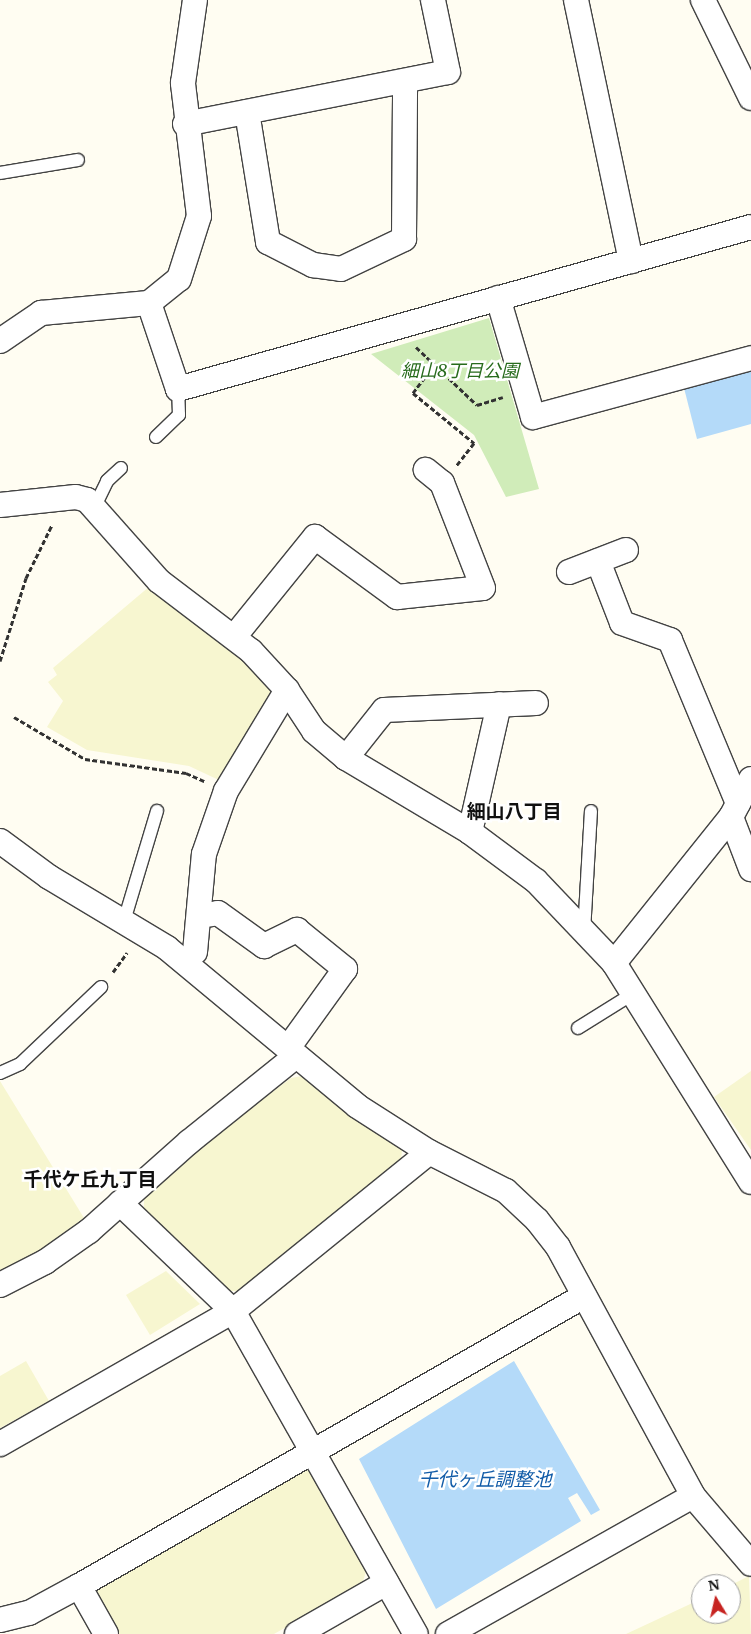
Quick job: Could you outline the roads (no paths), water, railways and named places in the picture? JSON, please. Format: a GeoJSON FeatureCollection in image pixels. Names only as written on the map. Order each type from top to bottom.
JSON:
{"type":"FeatureCollection","features":[{"type":"Feature","properties":{"kind":"street"},"geometry":{"type":"LineString","coordinates":[[0,341],[41,313],[149,303],[179,279],[199,216],[184,124],[183,83],[195,0]]}},
{"type":"Feature","properties":{"kind":"street"},"geometry":{"type":"LineString","coordinates":[[184,124],[448,72],[433,0]]}},
{"type":"Feature","properties":{"kind":"street"},"geometry":{"type":"LineString","coordinates":[[576,0],[631,261]]}},
{"type":"Feature","properties":{"kind":"street"},"geometry":{"type":"LineString","coordinates":[[703,0],[751,98]]}},
{"type":"Feature","properties":{"kind":"street"},"geometry":{"type":"LineString","coordinates":[[247,112],[268,242],[313,265],[341,269],[404,239],[405,81]]}},
{"type":"Feature","properties":{"kind":"street"},"geometry":{"type":"LineString","coordinates":[[149,303],[178,389],[751,227]]}},
{"type":"Feature","properties":{"kind":"street"},"geometry":{"type":"LineString","coordinates":[[498,298],[533,417],[751,358]]}},
{"type":"Feature","properties":{"kind":"street"},"geometry":{"type":"LineString","coordinates":[[234,637],[315,537],[397,597],[483,588],[434,476]]}},
{"type":"Feature","properties":{"kind":"street"},"geometry":{"type":"LineString","coordinates":[[0,505],[85,501],[159,581],[234,637],[287,690],[314,731],[346,758],[470,832],[536,882],[614,963],[751,1182]]}},
{"type":"Feature","properties":{"kind":"street"},"geometry":{"type":"LineString","coordinates":[[569,572],[626,550]]}},
{"type":"Feature","properties":{"kind":"street"},"geometry":{"type":"LineString","coordinates":[[598,561],[622,624],[670,640],[734,810],[751,869]]}},
{"type":"Feature","properties":{"kind":"street"},"geometry":{"type":"LineString","coordinates":[[195,952],[200,916],[204,854],[226,791],[287,690]]}},
{"type":"Feature","properties":{"kind":"street"},"geometry":{"type":"LineString","coordinates":[[346,758],[384,710],[536,703]]}},
{"type":"Feature","properties":{"kind":"street"},"geometry":{"type":"LineString","coordinates":[[470,832],[499,704]]}},
{"type":"Feature","properties":{"kind":"street"},"geometry":{"type":"LineString","coordinates":[[614,963],[734,810],[751,778]]}},
{"type":"Feature","properties":{"kind":"street"},"geometry":{"type":"LineString","coordinates":[[0,842],[167,948],[357,1106],[429,1152],[506,1191],[537,1220],[558,1247],[693,1496],[751,1564]]}},
{"type":"Feature","properties":{"kind":"street"},"geometry":{"type":"LineString","coordinates":[[0,1285],[45,1262],[120,1203],[292,1052],[344,969],[297,930],[264,946],[218,913],[200,916]]}},
{"type":"Feature","properties":{"kind":"street"},"geometry":{"type":"LineString","coordinates":[[0,1444],[233,1311],[429,1152]]}},
{"type":"Feature","properties":{"kind":"street"},"geometry":{"type":"LineString","coordinates":[[120,1203],[233,1311],[416,1634]]}},
{"type":"Feature","properties":{"kind":"street"},"geometry":{"type":"LineString","coordinates":[[0,1620],[29,1614],[311,1449],[584,1296]]}},
{"type":"Feature","properties":{"kind":"street"},"geometry":{"type":"LineString","coordinates":[[448,1634],[693,1496]]}},
{"type":"Feature","properties":{"kind":"street"},"geometry":{"type":"LineString","coordinates":[[297,1634],[386,1583]]}},
{"type":"Feature","properties":{"kind":"street"},"geometry":{"type":"LineString","coordinates":[[79,1586],[106,1634]]}},
{"type":"Feature","properties":{"kind":"lane"},"geometry":{"type":"LineString","coordinates":[[0,173],[78,160]]}},
{"type":"Feature","properties":{"kind":"lane"},"geometry":{"type":"LineString","coordinates":[[156,436],[179,415],[178,389]]}},
{"type":"Feature","properties":{"kind":"lane"},"geometry":{"type":"LineString","coordinates":[[85,501],[122,468]]}},
{"type":"Feature","properties":{"kind":"lane"},"geometry":{"type":"LineString","coordinates":[[133,927],[157,811]]}},
{"type":"Feature","properties":{"kind":"lane"},"geometry":{"type":"LineString","coordinates":[[584,932],[591,811]]}},
{"type":"Feature","properties":{"kind":"lane"},"geometry":{"type":"LineString","coordinates":[[0,1073],[20,1064],[101,987]]}},
{"type":"Feature","properties":{"kind":"lane"},"geometry":{"type":"LineString","coordinates":[[578,1028],[634,993]]}},
{"type":"Feature","properties":{"kind":"water"},"geometry":{"type":"Polygon","coordinates":[[[751,370],[751,424],[697,439],[684,388],[751,370]]]}},
{"type":"Feature","properties":{"kind":"water","name":"千代ヶ丘調整池"},"geometry":{"type":"Polygon","coordinates":[[[514,1361],[600,1510],[591,1515],[577,1493],[568,1498],[581,1521],[436,1609],[359,1459],[514,1361]]]}},
{"type":"Feature","properties":{"kind":"district","name":"細山八丁目"},"geometry":{"type":"Point","coordinates":[514,812]}},
{"type":"Feature","properties":{"kind":"district","name":"千代ケ丘九丁目"},"geometry":{"type":"Point","coordinates":[90,1180]}},
{"type":"Feature","properties":{"kind":"park label","name":"細山8丁目公園"},"geometry":{"type":"Point","coordinates":[460,371]}}]}
